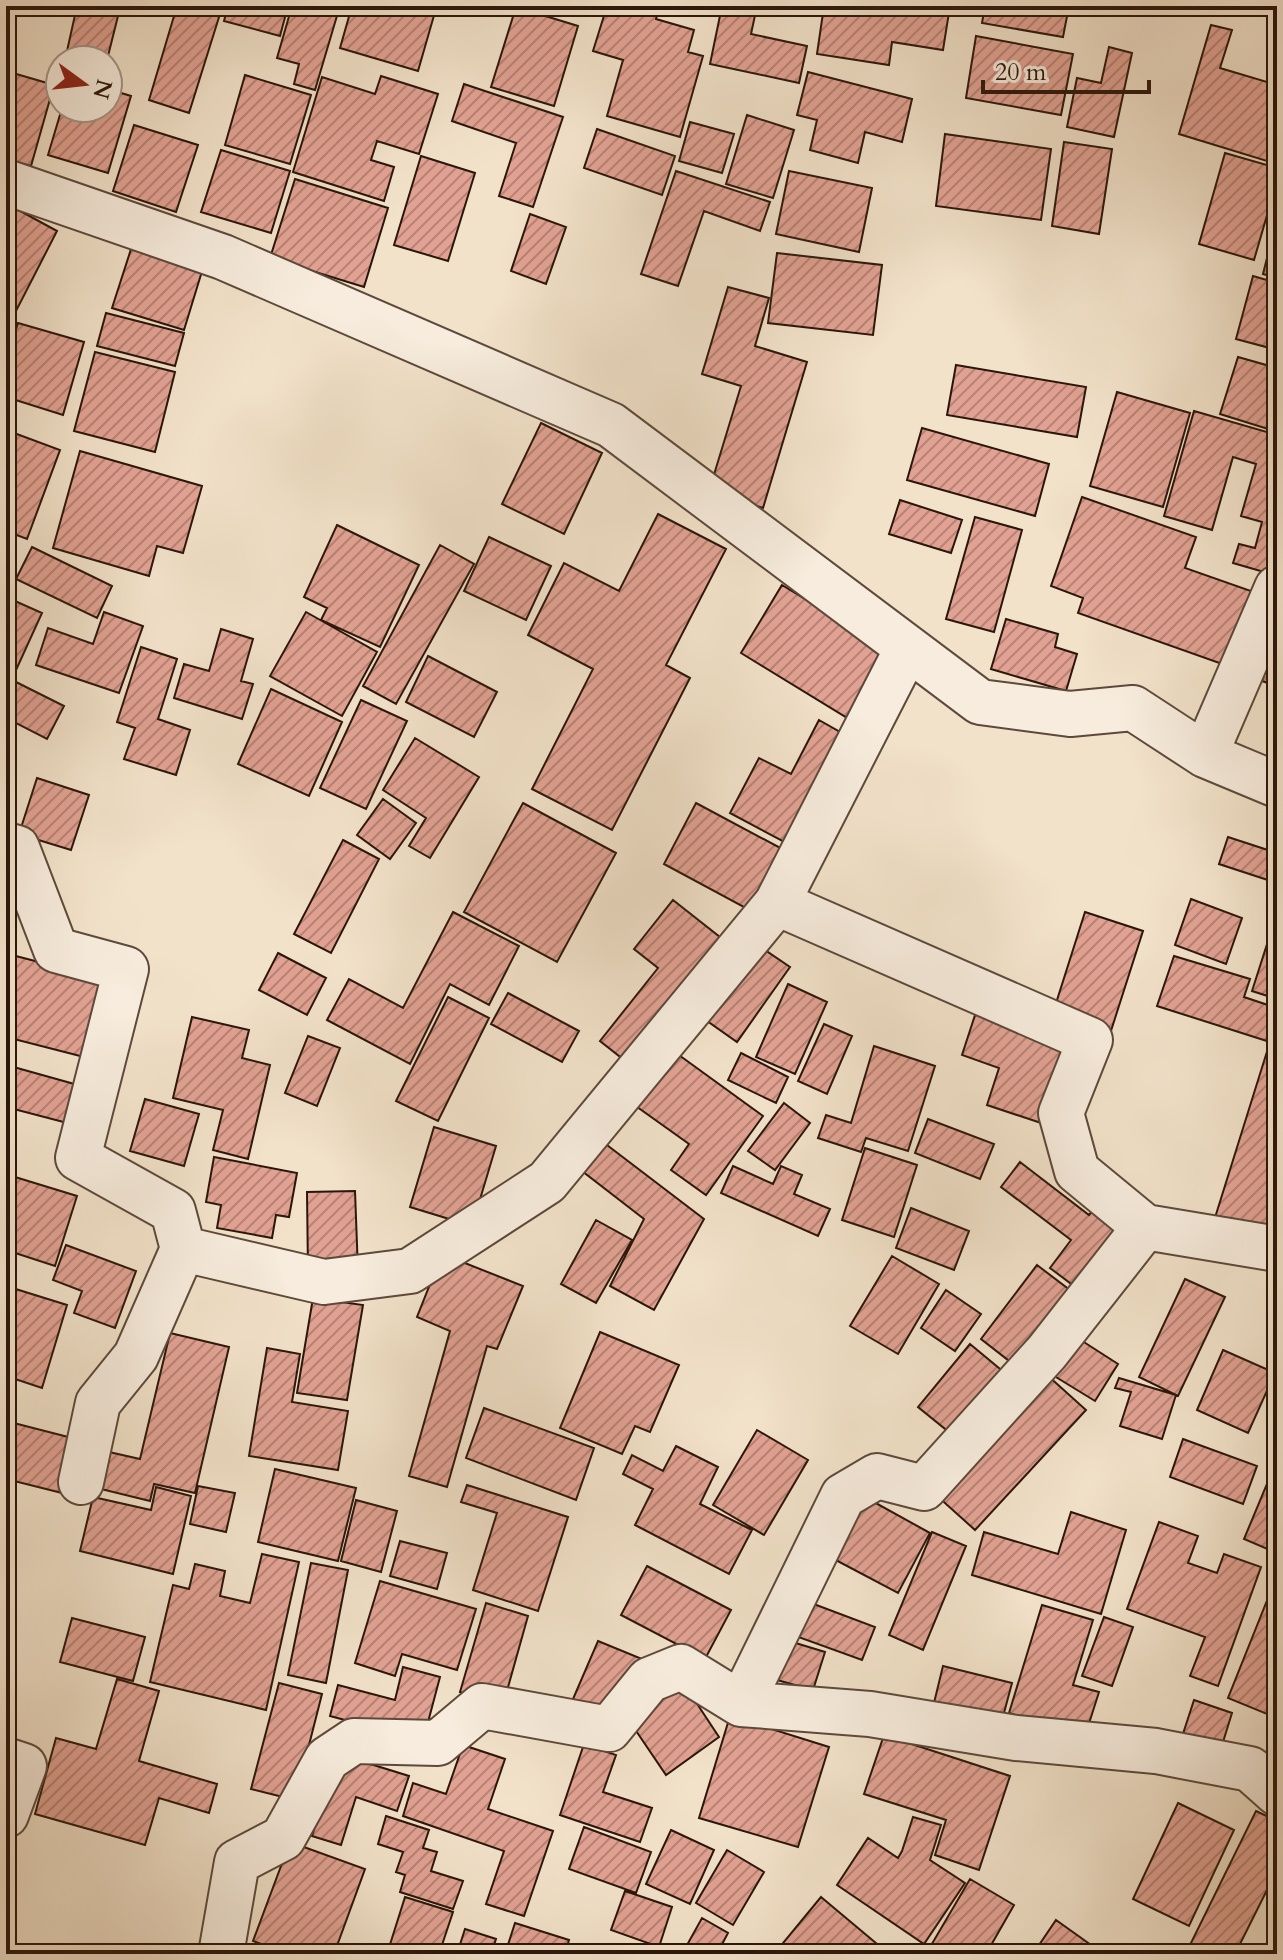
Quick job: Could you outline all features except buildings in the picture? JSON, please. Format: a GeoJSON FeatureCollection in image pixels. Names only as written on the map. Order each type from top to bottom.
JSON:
{"type":"FeatureCollection","features":[{"type":"Feature","properties":{"kind":"street"},"geometry":{"type":"LineString","coordinates":[[6,182],[223,257],[611,425],[980,702],[1070,714],[1133,708],[1205,755],[1277,785]]}},
{"type":"Feature","properties":{"kind":"street"},"geometry":{"type":"LineString","coordinates":[[1205,755],[1277,588]]}},
{"type":"Feature","properties":{"kind":"street"},"geometry":{"type":"LineString","coordinates":[[183,1249],[324,1282],[410,1271],[547,1182],[777,903],[907,649]]}},
{"type":"Feature","properties":{"kind":"street"},"geometry":{"type":"LineString","coordinates":[[6,845],[17,848],[56,950],[126,969],[78,1158],[173,1211],[183,1249],[136,1356],[98,1403],[81,1482]]}},
{"type":"Feature","properties":{"kind":"street"},"geometry":{"type":"LineString","coordinates":[[777,903],[1090,1040],[1061,1113],[1077,1171],[1145,1227],[1277,1249]]}},
{"type":"Feature","properties":{"kind":"street"},"geometry":{"type":"LineString","coordinates":[[741,1704],[843,1496],[877,1476],[924,1488],[1047,1352],[1145,1227]]}},
{"type":"Feature","properties":{"kind":"street"},"geometry":{"type":"LineString","coordinates":[[221,1954],[237,1862],[283,1838],[327,1759],[354,1741],[438,1743],[482,1706],[609,1729],[649,1680],[681,1667],[741,1704],[870,1714],[1016,1738],[1156,1751],[1250,1769],[1277,1793]]}},
{"type":"Feature","properties":{"kind":"street"},"geometry":{"type":"LineString","coordinates":[[6,1760],[24,1766],[6,1815]]}}]}
